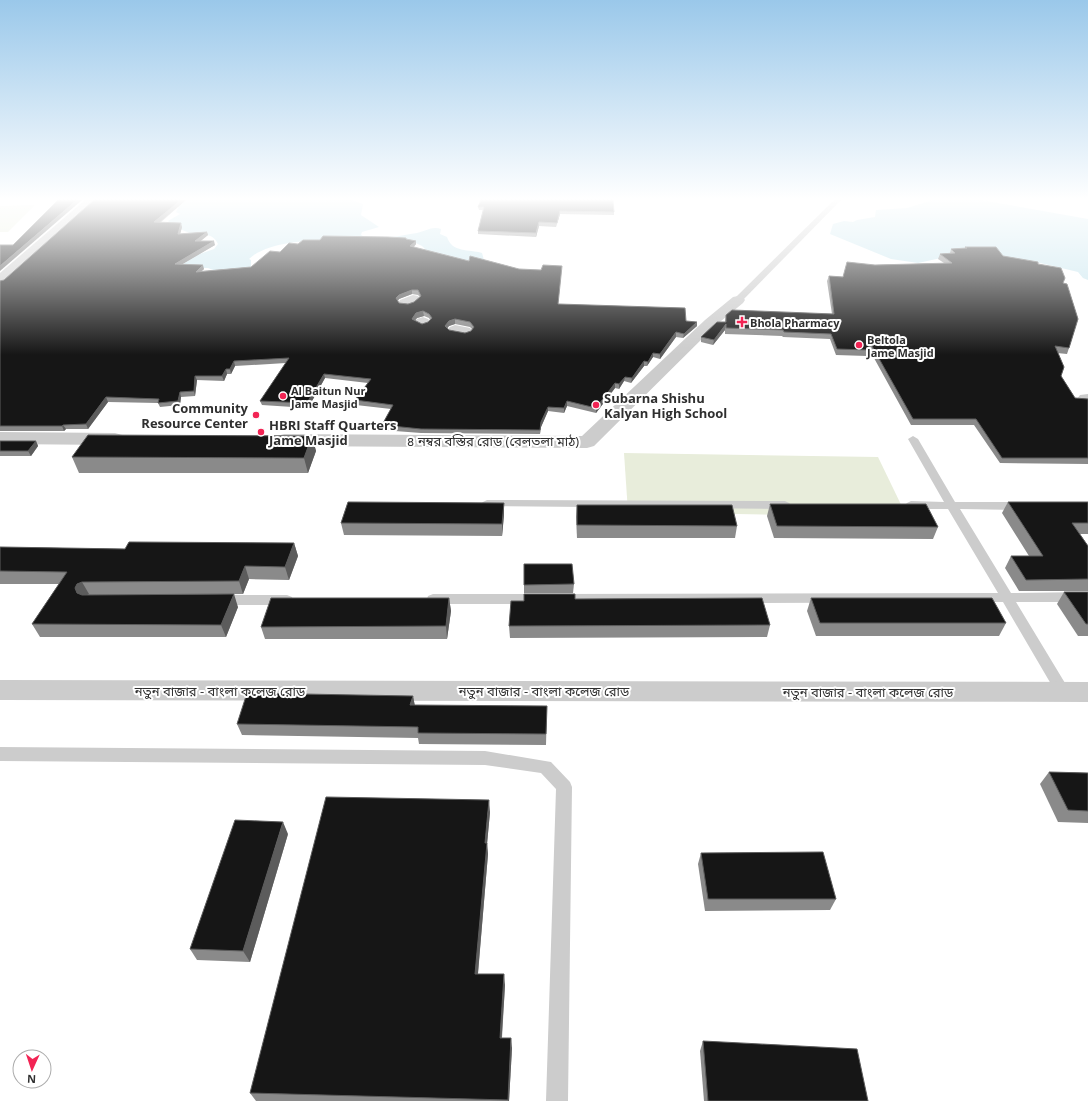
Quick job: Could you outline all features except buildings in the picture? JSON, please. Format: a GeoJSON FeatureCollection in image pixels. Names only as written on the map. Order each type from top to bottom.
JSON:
{"type":"FeatureCollection","features":[{"type":"Feature","properties":{"kind":"street"},"geometry":{"type":"LineString","coordinates":[[0,280],[33,251]]}},
{"type":"Feature","properties":{"kind":"street","name":"৪ নম্বর বস্তির রোড (বেলতলা মাঠ)"},"geometry":{"type":"LineString","coordinates":[[270,440],[587,442],[710,322],[738,300]]}},
{"type":"Feature","properties":{"kind":"street"},"geometry":{"type":"LineString","coordinates":[[0,438],[135,439]]}},
{"type":"Feature","properties":{"kind":"street","name":"নতুন বাজার - বাংলা কলেজ রোড"},"geometry":{"type":"LineString","coordinates":[[0,690],[1075,692]]}},
{"type":"Feature","properties":{"kind":"lane"},"geometry":{"type":"LineString","coordinates":[[738,300],[787,251]]}},
{"type":"Feature","properties":{"kind":"lane"},"geometry":{"type":"LineString","coordinates":[[913,439],[951,505],[1008,597],[1075,692]]}},
{"type":"Feature","properties":{"kind":"lane"},"geometry":{"type":"LineString","coordinates":[[472,504],[799,505]]}},
{"type":"Feature","properties":{"kind":"lane"},"geometry":{"type":"LineString","coordinates":[[903,505],[1035,506]]}},
{"type":"Feature","properties":{"kind":"lane"},"geometry":{"type":"LineString","coordinates":[[417,599],[1088,597]]}},
{"type":"Feature","properties":{"kind":"lane"},"geometry":{"type":"LineString","coordinates":[[209,600],[297,600]]}},
{"type":"Feature","properties":{"kind":"lane"},"geometry":{"type":"LineString","coordinates":[[0,754],[485,758],[545,767],[564,787],[557,1101]]}},
{"type":"Feature","properties":{"kind":"green space"},"geometry":{"type":"Polygon","coordinates":[[[624,453],[878,457],[907,517],[628,512],[624,453]]]}},
{"type":"Feature","properties":{"kind":"water"},"geometry":{"type":"Polygon","coordinates":[[[207,251],[261,251],[249,259],[251,260],[251,266],[248,268],[221,273],[208,268],[177,268],[197,255],[207,251]]]}},
{"type":"Feature","properties":{"kind":"water"},"geometry":{"type":"Polygon","coordinates":[[[429,251],[472,251],[482,253],[484,260],[470,261],[429,251]]]}},
{"type":"Feature","properties":{"kind":"water"},"geometry":{"type":"Polygon","coordinates":[[[872,251],[954,251],[941,258],[918,263],[891,259],[872,251]]]}},
{"type":"Feature","properties":{"kind":"water"},"geometry":{"type":"Polygon","coordinates":[[[973,251],[1088,251],[1088,280],[1083,278],[1078,272],[1032,261],[973,251]]]}},
{"type":"Feature","properties":{"kind":"place","name":"Bhola Pharmacy"},"geometry":{"type":"Point","coordinates":[742,322]}},
{"type":"Feature","properties":{"kind":"place","name":"Beltola Jame Masjid"},"geometry":{"type":"Point","coordinates":[859,345]}},
{"type":"Feature","properties":{"kind":"place","name":"Al Baitun Nur Jame Masjid"},"geometry":{"type":"Point","coordinates":[283,396]}},
{"type":"Feature","properties":{"kind":"place","name":"Subarna Shishu Kalyan High School"},"geometry":{"type":"Point","coordinates":[596,405]}},
{"type":"Feature","properties":{"kind":"place","name":"Community Resource Center"},"geometry":{"type":"Point","coordinates":[256,415]}},
{"type":"Feature","properties":{"kind":"place","name":"HBRI Staff Quarters Jame Masjid"},"geometry":{"type":"Point","coordinates":[261,432]}}]}
